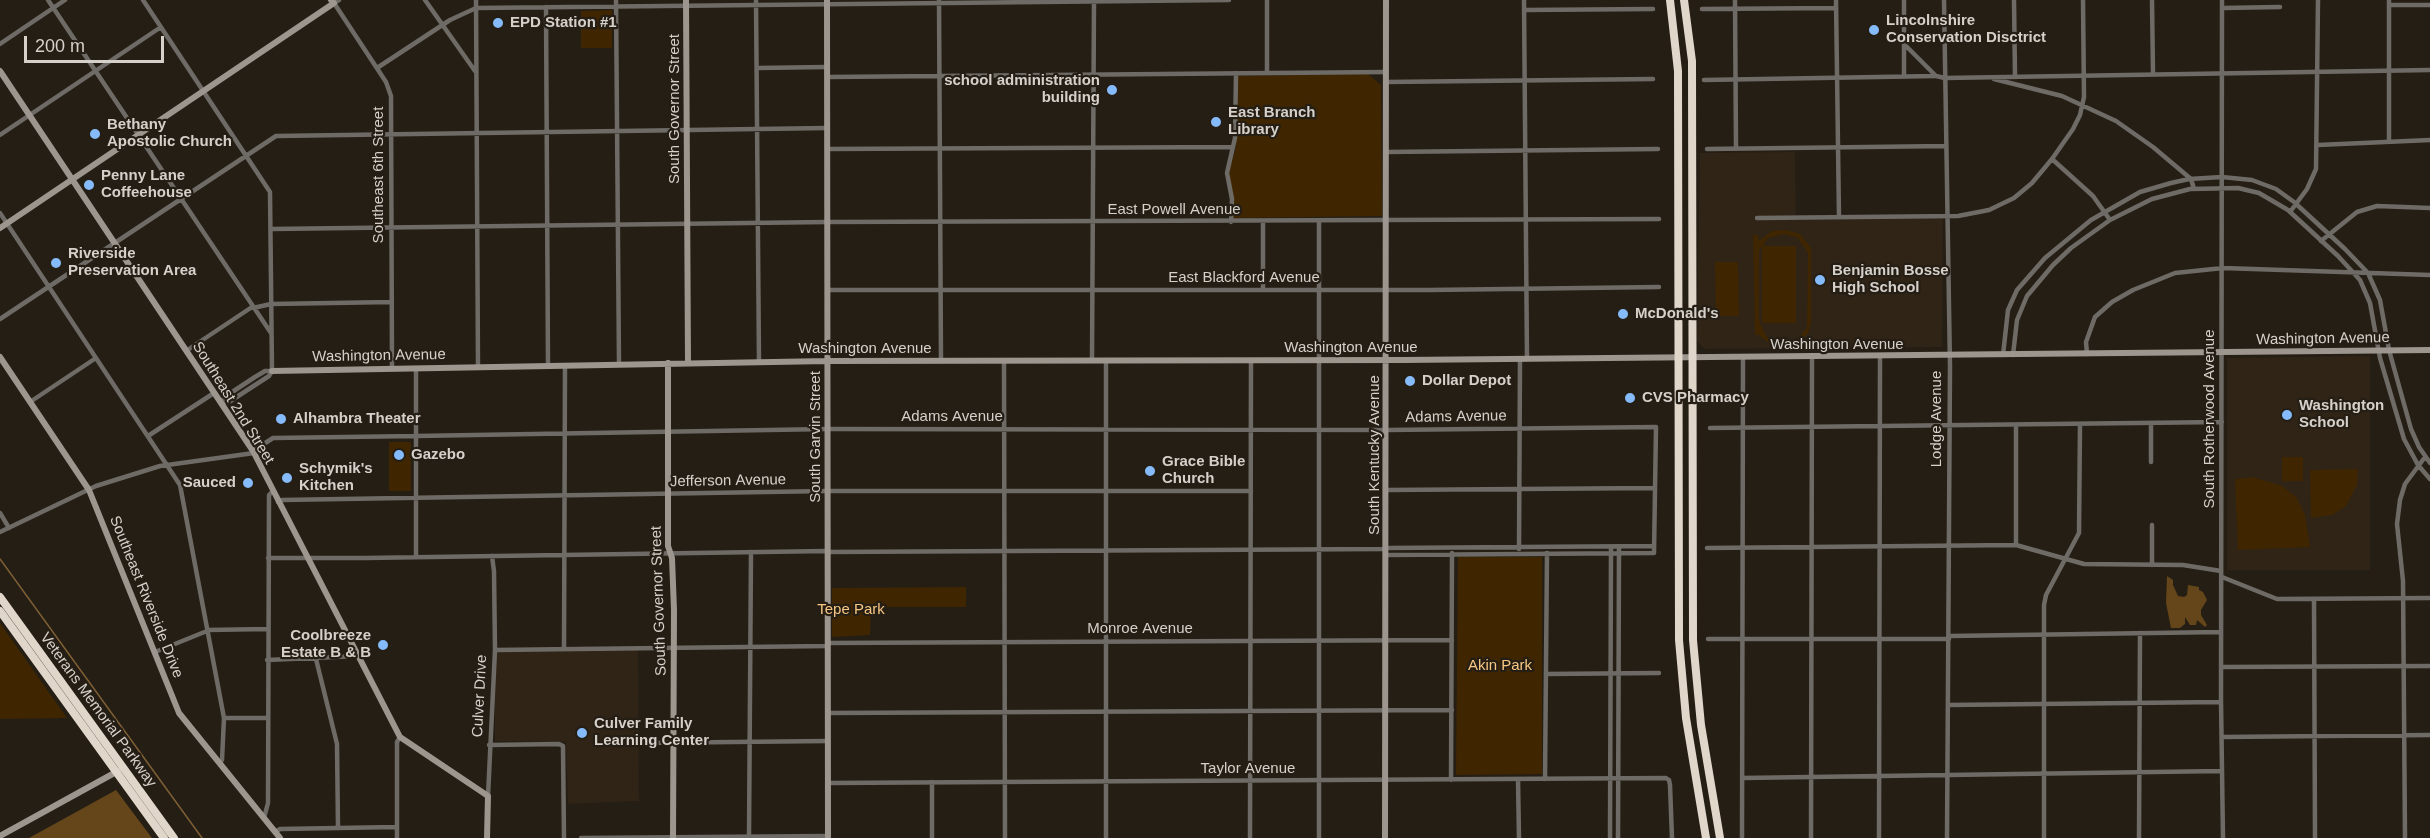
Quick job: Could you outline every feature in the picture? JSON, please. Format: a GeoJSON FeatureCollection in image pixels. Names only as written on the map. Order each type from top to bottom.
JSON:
{"type":"FeatureCollection","features":[{"type":"Feature","properties":{"kind":"highway"},"geometry":{"type":"LineString","coordinates":[[1670,0],[1678,53],[1678,598],[1682,680],[1693,766],[1706,838]]}},
{"type":"Feature","properties":{"kind":"highway"},"geometry":{"type":"LineString","coordinates":[[1684,0],[1692,61],[1692,614],[1696,684],[1720,838]]}},
{"type":"Feature","properties":{"kind":"highway"},"geometry":{"type":"LineString","coordinates":[[1678,157],[1680,152],[1685,150],[1690,152],[1692,157]]}},
{"type":"Feature","properties":{"kind":"highway"},"geometry":{"type":"LineString","coordinates":[[1677,505],[1679,510],[1685,513],[1691,505]]}},
{"type":"Feature","properties":{"kind":"highway","name":"Veterans Memorial Parkway"},"geometry":{"type":"LineString","coordinates":[[0,597],[120,770],[164,838]]}},
{"type":"Feature","properties":{"kind":"highway","name":"Veterans Memorial Parkway"},"geometry":{"type":"LineString","coordinates":[[0,612],[174,838]]}},
{"type":"Feature","properties":{"kind":"street"},"geometry":{"type":"LineString","coordinates":[[48,0],[253,308],[272,333]]}},
{"type":"Feature","properties":{"kind":"street"},"geometry":{"type":"LineString","coordinates":[[0,44],[66,0]]}},
{"type":"Feature","properties":{"kind":"street"},"geometry":{"type":"LineString","coordinates":[[143,0],[270,192],[272,371],[265,371],[255,377],[226,396],[221,402]]}},
{"type":"Feature","properties":{"kind":"street"},"geometry":{"type":"LineString","coordinates":[[425,0],[476,73]]}},
{"type":"Feature","properties":{"kind":"street"},"geometry":{"type":"LineString","coordinates":[[476,0],[478,366]]}},
{"type":"Feature","properties":{"kind":"street"},"geometry":{"type":"LineString","coordinates":[[616,0],[619,364]]}},
{"type":"Feature","properties":{"kind":"street"},"geometry":{"type":"LineString","coordinates":[[377,68],[442,24],[467,10],[476,8],[686,3],[1229,0]]}},
{"type":"Feature","properties":{"kind":"street"},"geometry":{"type":"LineString","coordinates":[[1267,0],[1267,72]]}},
{"type":"Feature","properties":{"kind":"street","name":"South Kentucky Avenue"},"geometry":{"type":"LineString","coordinates":[[1385,838],[1386,0]]}},
{"type":"Feature","properties":{"kind":"street"},"geometry":{"type":"LineString","coordinates":[[1519,554],[1520,428],[1526,289],[1524,0]]}},
{"type":"Feature","properties":{"kind":"street"},"geometry":{"type":"LineString","coordinates":[[1735,0],[1736,148]]}},
{"type":"Feature","properties":{"kind":"street"},"geometry":{"type":"LineString","coordinates":[[1836,0],[1839,217]]}},
{"type":"Feature","properties":{"kind":"street"},"geometry":{"type":"LineString","coordinates":[[1904,0],[1904,76]]}},
{"type":"Feature","properties":{"kind":"street","name":"Lodge Avenue"},"geometry":{"type":"LineString","coordinates":[[1944,0],[1949,356],[1947,838]]}},
{"type":"Feature","properties":{"kind":"street"},"geometry":{"type":"LineString","coordinates":[[2014,0],[2015,76]]}},
{"type":"Feature","properties":{"kind":"street"},"geometry":{"type":"LineString","coordinates":[[1757,218],[1947,216],[1983,212],[2003,205],[2025,190],[2052,159],[2073,129],[2083,105],[2083,0]]}},
{"type":"Feature","properties":{"kind":"street"},"geometry":{"type":"LineString","coordinates":[[2152,0],[2153,73]]}},
{"type":"Feature","properties":{"kind":"street","name":"South Rotherwood Avenue"},"geometry":{"type":"LineString","coordinates":[[2222,0],[2221,702],[2223,838]]}},
{"type":"Feature","properties":{"kind":"street"},"geometry":{"type":"LineString","coordinates":[[2290,212],[2315,174],[2318,144],[2318,0]]}},
{"type":"Feature","properties":{"kind":"street"},"geometry":{"type":"LineString","coordinates":[[0,228],[335,1]]}},
{"type":"Feature","properties":{"kind":"street","name":"Southeast 6th Street"},"geometry":{"type":"LineString","coordinates":[[335,1],[390,89],[392,367]]}},
{"type":"Feature","properties":{"kind":"street"},"geometry":{"type":"LineString","coordinates":[[1092,360],[1094,1]]}},
{"type":"Feature","properties":{"kind":"street"},"geometry":{"type":"LineString","coordinates":[[939,2],[940,360]]}},
{"type":"Feature","properties":{"kind":"street"},"geometry":{"type":"LineString","coordinates":[[2389,141],[2389,2],[2430,5]]}},
{"type":"Feature","properties":{"kind":"street","name":"South Governor Street"},"geometry":{"type":"LineString","coordinates":[[686,3],[688,363]]}},
{"type":"Feature","properties":{"kind":"street"},"geometry":{"type":"LineString","coordinates":[[756,3],[759,362]]}},
{"type":"Feature","properties":{"kind":"street","name":"South Garvin Street"},"geometry":{"type":"LineString","coordinates":[[827,3],[828,837]]}},
{"type":"Feature","properties":{"kind":"street"},"geometry":{"type":"LineString","coordinates":[[546,7],[548,365]]}},
{"type":"Feature","properties":{"kind":"street"},"geometry":{"type":"LineString","coordinates":[[2222,8],[2280,7]]}},
{"type":"Feature","properties":{"kind":"street"},"geometry":{"type":"LineString","coordinates":[[1701,9],[1836,8]]}},
{"type":"Feature","properties":{"kind":"street"},"geometry":{"type":"LineString","coordinates":[[1524,10],[1653,9]]}},
{"type":"Feature","properties":{"kind":"street"},"geometry":{"type":"LineString","coordinates":[[0,135],[161,27]]}},
{"type":"Feature","properties":{"kind":"street"},"geometry":{"type":"LineString","coordinates":[[1904,44],[1936,76]]}},
{"type":"Feature","properties":{"kind":"street"},"geometry":{"type":"LineString","coordinates":[[757,68],[827,67]]}},
{"type":"Feature","properties":{"kind":"street"},"geometry":{"type":"LineString","coordinates":[[1704,80],[2430,70]]}},
{"type":"Feature","properties":{"kind":"street","name":"Southeast 2nd Street"},"geometry":{"type":"LineString","coordinates":[[0,71],[253,452],[400,737],[488,796]]}},
{"type":"Feature","properties":{"kind":"street"},"geometry":{"type":"LineString","coordinates":[[827,77],[1386,72]]}},
{"type":"Feature","properties":{"kind":"street"},"geometry":{"type":"LineString","coordinates":[[1231,222],[1232,195],[1227,173],[1233,147],[1236,73]]}},
{"type":"Feature","properties":{"kind":"street"},"geometry":{"type":"LineString","coordinates":[[1989,77],[2035,88],[2083,105],[2129,129],[2191,179],[2194,189]]}},
{"type":"Feature","properties":{"kind":"street"},"geometry":{"type":"LineString","coordinates":[[1386,82],[1653,79]]}},
{"type":"Feature","properties":{"kind":"street"},"geometry":{"type":"LineString","coordinates":[[0,319],[276,136],[827,128]]}},
{"type":"Feature","properties":{"kind":"street"},"geometry":{"type":"LineString","coordinates":[[2318,144],[2371,144],[2430,140]]}},
{"type":"Feature","properties":{"kind":"street"},"geometry":{"type":"LineString","coordinates":[[1707,149],[1946,146]]}},
{"type":"Feature","properties":{"kind":"street"},"geometry":{"type":"LineString","coordinates":[[827,149],[1233,147]]}},
{"type":"Feature","properties":{"kind":"street"},"geometry":{"type":"LineString","coordinates":[[1386,152],[1658,149]]}},
{"type":"Feature","properties":{"kind":"street"},"geometry":{"type":"LineString","coordinates":[[2052,159],[2093,196],[2109,220]]}},
{"type":"Feature","properties":{"kind":"street"},"geometry":{"type":"LineString","coordinates":[[2003,355],[2008,310],[2018,290],[2058,246],[2104,211],[2148,189],[2191,179],[2222,177],[2262,183],[2283,193],[2297,204],[2368,273],[2380,300],[2389,350],[2411,429],[2430,463]]}},
{"type":"Feature","properties":{"kind":"street"},"geometry":{"type":"LineString","coordinates":[[2013,355],[2017,320],[2027,296],[2071,248],[2109,220],[2152,199],[2194,189],[2222,187],[2259,193],[2290,212],[2354,273],[2364,288],[2370,303],[2378,350],[2404,439],[2418,465],[2430,479]]}},
{"type":"Feature","properties":{"kind":"street"},"geometry":{"type":"LineString","coordinates":[[2321,241],[2328,233],[2357,212],[2377,206],[2430,208]]}},
{"type":"Feature","properties":{"kind":"street"},"geometry":{"type":"LineString","coordinates":[[0,213],[180,485],[224,718],[222,760],[219,763]]}},
{"type":"Feature","properties":{"kind":"street","name":"East Powell Avenue"},"geometry":{"type":"LineString","coordinates":[[271,229],[828,222],[1386,222],[1659,219]]}},
{"type":"Feature","properties":{"kind":"street"},"geometry":{"type":"LineString","coordinates":[[1263,222],[1263,290]]}},
{"type":"Feature","properties":{"kind":"street"},"geometry":{"type":"LineString","coordinates":[[1318,222],[1319,838]]}},
{"type":"Feature","properties":{"kind":"street"},"geometry":{"type":"LineString","coordinates":[[2087,354],[2086,342],[2095,317],[2112,302],[2133,290],[2175,273],[2223,268],[2430,275]]}},
{"type":"Feature","properties":{"kind":"street","name":"East Blackford Avenue"},"geometry":{"type":"LineString","coordinates":[[828,290],[1387,290],[1659,287]]}},
{"type":"Feature","properties":{"kind":"street"},"geometry":{"type":"LineString","coordinates":[[186,351],[253,308],[271,304],[392,302]]}},
{"type":"Feature","properties":{"kind":"street","name":"Washington Avenue"},"geometry":{"type":"LineString","coordinates":[[272,371],[828,360],[1743,358],[2430,350]]}},
{"type":"Feature","properties":{"kind":"street","name":"Southeast Riverside Drive"},"geometry":{"type":"LineString","coordinates":[[0,357],[89,490],[179,712],[280,838]]}},
{"type":"Feature","properties":{"kind":"street"},"geometry":{"type":"LineString","coordinates":[[1811,838],[1812,357]]}},
{"type":"Feature","properties":{"kind":"street"},"geometry":{"type":"LineString","coordinates":[[1879,838],[1880,357]]}},
{"type":"Feature","properties":{"kind":"street"},"geometry":{"type":"LineString","coordinates":[[30,402],[96,358]]}},
{"type":"Feature","properties":{"kind":"street"},"geometry":{"type":"LineString","coordinates":[[1742,838],[1743,358]]}},
{"type":"Feature","properties":{"kind":"street"},"geometry":{"type":"LineString","coordinates":[[1004,360],[1005,838]]}},
{"type":"Feature","properties":{"kind":"street"},"geometry":{"type":"LineString","coordinates":[[1106,360],[1106,838]]}},
{"type":"Feature","properties":{"kind":"street"},"geometry":{"type":"LineString","coordinates":[[1250,838],[1251,360]]}},
{"type":"Feature","properties":{"kind":"street","name":"South Governor Street"},"geometry":{"type":"LineString","coordinates":[[669,363],[668,546],[671,553],[674,648],[673,838]]}},
{"type":"Feature","properties":{"kind":"street"},"geometry":{"type":"LineString","coordinates":[[564,649],[565,365]]}},
{"type":"Feature","properties":{"kind":"street"},"geometry":{"type":"LineString","coordinates":[[416,367],[416,557]]}},
{"type":"Feature","properties":{"kind":"street"},"geometry":{"type":"LineString","coordinates":[[148,436],[214,393]]}},
{"type":"Feature","properties":{"kind":"street"},"geometry":{"type":"LineString","coordinates":[[1710,428],[2222,422]]}},
{"type":"Feature","properties":{"kind":"street"},"geometry":{"type":"LineString","coordinates":[[2151,423],[2151,462]]}},
{"type":"Feature","properties":{"kind":"street"},"geometry":{"type":"LineString","coordinates":[[2044,838],[2044,601],[2079,532],[2080,424]]}},
{"type":"Feature","properties":{"kind":"street"},"geometry":{"type":"LineString","coordinates":[[2016,425],[2016,545]]}},
{"type":"Feature","properties":{"kind":"street","name":"Adams Avenue"},"geometry":{"type":"LineString","coordinates":[[0,532],[89,490],[166,464],[253,452],[273,438],[828,429],[1387,430],[1656,427],[1655,488]]}},
{"type":"Feature","properties":{"kind":"street"},"geometry":{"type":"LineString","coordinates":[[2405,838],[2404,598],[2397,531],[2398,512],[2405,484],[2425,457]]}},
{"type":"Feature","properties":{"kind":"street"},"geometry":{"type":"LineString","coordinates":[[268,558],[751,552],[1319,549],[1452,555],[1654,553],[1655,488],[1387,490]]}},
{"type":"Feature","properties":{"kind":"street"},"geometry":{"type":"LineString","coordinates":[[264,818],[268,803],[268,495],[273,491]]}},
{"type":"Feature","properties":{"kind":"street","name":"Jefferson Avenue"},"geometry":{"type":"LineString","coordinates":[[278,502],[282,500],[827,491],[1251,491]]}},
{"type":"Feature","properties":{"kind":"street"},"geometry":{"type":"LineString","coordinates":[[0,513],[9,528]]}},
{"type":"Feature","properties":{"kind":"street"},"geometry":{"type":"LineString","coordinates":[[2151,525],[2152,565]]}},
{"type":"Feature","properties":{"kind":"street"},"geometry":{"type":"LineString","coordinates":[[1707,548],[2016,545],[2090,565],[2183,565],[2222,574],[2270,598],[2430,598]]}},
{"type":"Feature","properties":{"kind":"street"},"geometry":{"type":"LineString","coordinates":[[1610,838],[1611,546]]}},
{"type":"Feature","properties":{"kind":"street"},"geometry":{"type":"LineString","coordinates":[[1618,838],[1619,546]]}},
{"type":"Feature","properties":{"kind":"street"},"geometry":{"type":"LineString","coordinates":[[1387,551],[1654,546]]}},
{"type":"Feature","properties":{"kind":"street"},"geometry":{"type":"LineString","coordinates":[[1545,779],[1547,547]]}},
{"type":"Feature","properties":{"kind":"street"},"geometry":{"type":"LineString","coordinates":[[1451,780],[1452,548]]}},
{"type":"Feature","properties":{"kind":"street"},"geometry":{"type":"LineString","coordinates":[[749,836],[751,552]]}},
{"type":"Feature","properties":{"kind":"street","name":"Culver Drive"},"geometry":{"type":"LineString","coordinates":[[487,838],[489,745],[495,650],[492,556]]}},
{"type":"Feature","properties":{"kind":"street"},"geometry":{"type":"LineString","coordinates":[[2314,599],[2315,838]]}},
{"type":"Feature","properties":{"kind":"street"},"geometry":{"type":"LineString","coordinates":[[155,652],[207,630],[268,630]]}},
{"type":"Feature","properties":{"kind":"street"},"geometry":{"type":"LineString","coordinates":[[1708,639],[1880,639],[2221,632]]}},
{"type":"Feature","properties":{"kind":"street"},"geometry":{"type":"LineString","coordinates":[[2139,838],[2140,633]]}},
{"type":"Feature","properties":{"kind":"street","name":"Monroe Avenue"},"geometry":{"type":"LineString","coordinates":[[495,650],[1004,642],[1452,640]]}},
{"type":"Feature","properties":{"kind":"street"},"geometry":{"type":"LineString","coordinates":[[267,660],[358,656]]}},
{"type":"Feature","properties":{"kind":"street"},"geometry":{"type":"LineString","coordinates":[[316,659],[337,744],[338,828]]}},
{"type":"Feature","properties":{"kind":"street"},"geometry":{"type":"LineString","coordinates":[[2221,667],[2430,666]]}},
{"type":"Feature","properties":{"kind":"street"},"geometry":{"type":"LineString","coordinates":[[1546,674],[1659,673]]}},
{"type":"Feature","properties":{"kind":"street"},"geometry":{"type":"LineString","coordinates":[[1948,705],[2221,702]]}},
{"type":"Feature","properties":{"kind":"street"},"geometry":{"type":"LineString","coordinates":[[828,713],[1452,710]]}},
{"type":"Feature","properties":{"kind":"street"},"geometry":{"type":"LineString","coordinates":[[224,718],[267,718]]}},
{"type":"Feature","properties":{"kind":"street"},"geometry":{"type":"LineString","coordinates":[[2222,737],[2430,735]]}},
{"type":"Feature","properties":{"kind":"street"},"geometry":{"type":"LineString","coordinates":[[397,838],[397,742],[400,737]]}},
{"type":"Feature","properties":{"kind":"street"},"geometry":{"type":"LineString","coordinates":[[638,743],[828,741]]}},
{"type":"Feature","properties":{"kind":"street"},"geometry":{"type":"LineString","coordinates":[[489,745],[557,744],[564,748],[564,838]]}},
{"type":"Feature","properties":{"kind":"street"},"geometry":{"type":"LineString","coordinates":[[0,836],[120,770]]}},
{"type":"Feature","properties":{"kind":"street"},"geometry":{"type":"LineString","coordinates":[[1742,778],[2222,771]]}},
{"type":"Feature","properties":{"kind":"street"},"geometry":{"type":"LineString","coordinates":[[1518,779],[1519,838]]}},
{"type":"Feature","properties":{"kind":"street","name":"Taylor Avenue"},"geometry":{"type":"LineString","coordinates":[[828,783],[1669,780],[1671,838]]}},
{"type":"Feature","properties":{"kind":"street"},"geometry":{"type":"LineString","coordinates":[[932,782],[932,838]]}},
{"type":"Feature","properties":{"kind":"street"},"geometry":{"type":"LineString","coordinates":[[275,832],[280,829],[396,827]]}},
{"type":"Feature","properties":{"kind":"street"},"geometry":{"type":"LineString","coordinates":[[581,838],[828,837]]}},
{"type":"Feature","properties":{"kind":"shaded area","name":"Benjamin Bosse High School"},"geometry":{"type":"Polygon","coordinates":[[[1795,152],[1796,220],[1943,218],[1942,347],[1704,349],[1697,341],[1700,153],[1795,152]]]}},
{"type":"Feature","properties":{"kind":"shaded area"},"geometry":{"type":"Polygon","coordinates":[[[2370,356],[2370,570],[2227,570],[2227,358],[2370,356]]]}},
{"type":"Feature","properties":{"kind":"shaded area"},"geometry":{"type":"Polygon","coordinates":[[[2167,576],[2173,580],[2178,596],[2187,595],[2188,585],[2199,587],[2199,590],[2203,592],[2207,600],[2201,610],[2201,615],[2207,625],[2205,627],[2197,620],[2196,625],[2190,625],[2185,617],[2185,624],[2180,628],[2171,628],[2166,603],[2167,576]]]}},
{"type":"Feature","properties":{"kind":"shaded area"},"geometry":{"type":"Polygon","coordinates":[[[638,649],[639,801],[568,804],[566,742],[495,741],[495,650],[638,649]]]}},
{"type":"Feature","properties":{"kind":"shaded area"},"geometry":{"type":"Polygon","coordinates":[[[116,790],[152,838],[29,838],[116,790]]]}},
{"type":"Feature","properties":{"kind":"green space"},"geometry":{"type":"Polygon","coordinates":[[[612,10],[612,48],[581,48],[581,11],[612,10]]]}},
{"type":"Feature","properties":{"kind":"green space"},"geometry":{"type":"Polygon","coordinates":[[[1368,74],[1381,85],[1382,216],[1233,218],[1229,172],[1236,147],[1238,76],[1368,74]]]}},
{"type":"Feature","properties":{"kind":"green space"},"geometry":{"type":"Polygon","coordinates":[[[1786,230],[1800,234],[1811,248],[1811,322],[1808,333],[1802,340],[1791,346],[1781,347],[1755,335],[1753,235],[1758,235],[1759,241],[1772,231],[1786,230]],[[1784,234],[1768,238],[1759,251],[1759,320],[1766,336],[1773,341],[1785,344],[1798,339],[1807,328],[1808,253],[1798,238],[1784,234]]]}},
{"type":"Feature","properties":{"kind":"green space"},"geometry":{"type":"Polygon","coordinates":[[[1762,246],[1796,246],[1796,323],[1762,323],[1762,246]]]}},
{"type":"Feature","properties":{"kind":"green space"},"geometry":{"type":"Polygon","coordinates":[[[1715,262],[1738,262],[1739,316],[1716,316],[1715,262]]]}},
{"type":"Feature","properties":{"kind":"green space"},"geometry":{"type":"Polygon","coordinates":[[[389,442],[411,442],[411,491],[389,491],[389,442]]]}},
{"type":"Feature","properties":{"kind":"green space"},"geometry":{"type":"Polygon","coordinates":[[[2282,457],[2303,457],[2303,481],[2282,481],[2282,457]]]}},
{"type":"Feature","properties":{"kind":"green space"},"geometry":{"type":"Polygon","coordinates":[[[2358,469],[2357,485],[2346,506],[2332,515],[2311,518],[2310,470],[2358,469]]]}},
{"type":"Feature","properties":{"kind":"green space"},"geometry":{"type":"Polygon","coordinates":[[[2253,477],[2282,486],[2296,497],[2305,515],[2310,547],[2238,550],[2235,479],[2253,477]]]}},
{"type":"Feature","properties":{"kind":"green space","name":"Akin Park"},"geometry":{"type":"Polygon","coordinates":[[[1458,557],[1542,557],[1542,774],[1456,775],[1458,557]]]}},
{"type":"Feature","properties":{"kind":"green space","name":"Tepe Park"},"geometry":{"type":"Polygon","coordinates":[[[966,587],[966,607],[871,607],[870,635],[832,637],[832,588],[966,587]]]}},
{"type":"Feature","properties":{"kind":"green space"},"geometry":{"type":"Polygon","coordinates":[[[0,623],[67,718],[0,719],[0,623]]]}},
{"type":"Feature","properties":{"kind":"waterway"},"geometry":{"type":"LineString","coordinates":[[0,559],[202,838]]}},
{"type":"Feature","properties":{"kind":"place","name":"EPD Station #1"},"geometry":{"type":"Point","coordinates":[498,23]}},
{"type":"Feature","properties":{"kind":"place","name":"Lincolnshire Conservation Disctrict"},"geometry":{"type":"Point","coordinates":[1874,30]}},
{"type":"Feature","properties":{"kind":"place","name":"school administration building"},"geometry":{"type":"Point","coordinates":[1112,90]}},
{"type":"Feature","properties":{"kind":"place","name":"East Branch Library"},"geometry":{"type":"Point","coordinates":[1216,122]}},
{"type":"Feature","properties":{"kind":"place","name":"Bethany Apostolic Church"},"geometry":{"type":"Point","coordinates":[95,134]}},
{"type":"Feature","properties":{"kind":"place","name":"Penny Lane Coffeehouse"},"geometry":{"type":"Point","coordinates":[89,185]}},
{"type":"Feature","properties":{"kind":"place","name":"Riverside Preservation Area"},"geometry":{"type":"Point","coordinates":[56,263]}},
{"type":"Feature","properties":{"kind":"place","name":"Benjamin Bosse High School"},"geometry":{"type":"Point","coordinates":[1820,280]}},
{"type":"Feature","properties":{"kind":"place","name":"McDonald's"},"geometry":{"type":"Point","coordinates":[1623,314]}},
{"type":"Feature","properties":{"kind":"place","name":"Dollar Depot"},"geometry":{"type":"Point","coordinates":[1410,381]}},
{"type":"Feature","properties":{"kind":"place","name":"CVS Pharmacy"},"geometry":{"type":"Point","coordinates":[1630,398]}},
{"type":"Feature","properties":{"kind":"place","name":"Washington School"},"geometry":{"type":"Point","coordinates":[2287,415]}},
{"type":"Feature","properties":{"kind":"place","name":"Alhambra Theater"},"geometry":{"type":"Point","coordinates":[281,419]}},
{"type":"Feature","properties":{"kind":"place","name":"Gazebo"},"geometry":{"type":"Point","coordinates":[399,455]}},
{"type":"Feature","properties":{"kind":"place","name":"Grace Bible Church"},"geometry":{"type":"Point","coordinates":[1150,471]}},
{"type":"Feature","properties":{"kind":"place","name":"Schymik's Kitchen"},"geometry":{"type":"Point","coordinates":[287,478]}},
{"type":"Feature","properties":{"kind":"place","name":"Sauced"},"geometry":{"type":"Point","coordinates":[248,483]}},
{"type":"Feature","properties":{"kind":"place","name":"Coolbreeze Estate B & B"},"geometry":{"type":"Point","coordinates":[383,645]}},
{"type":"Feature","properties":{"kind":"place","name":"Culver Family Learning Center"},"geometry":{"type":"Point","coordinates":[582,733]}}]}
